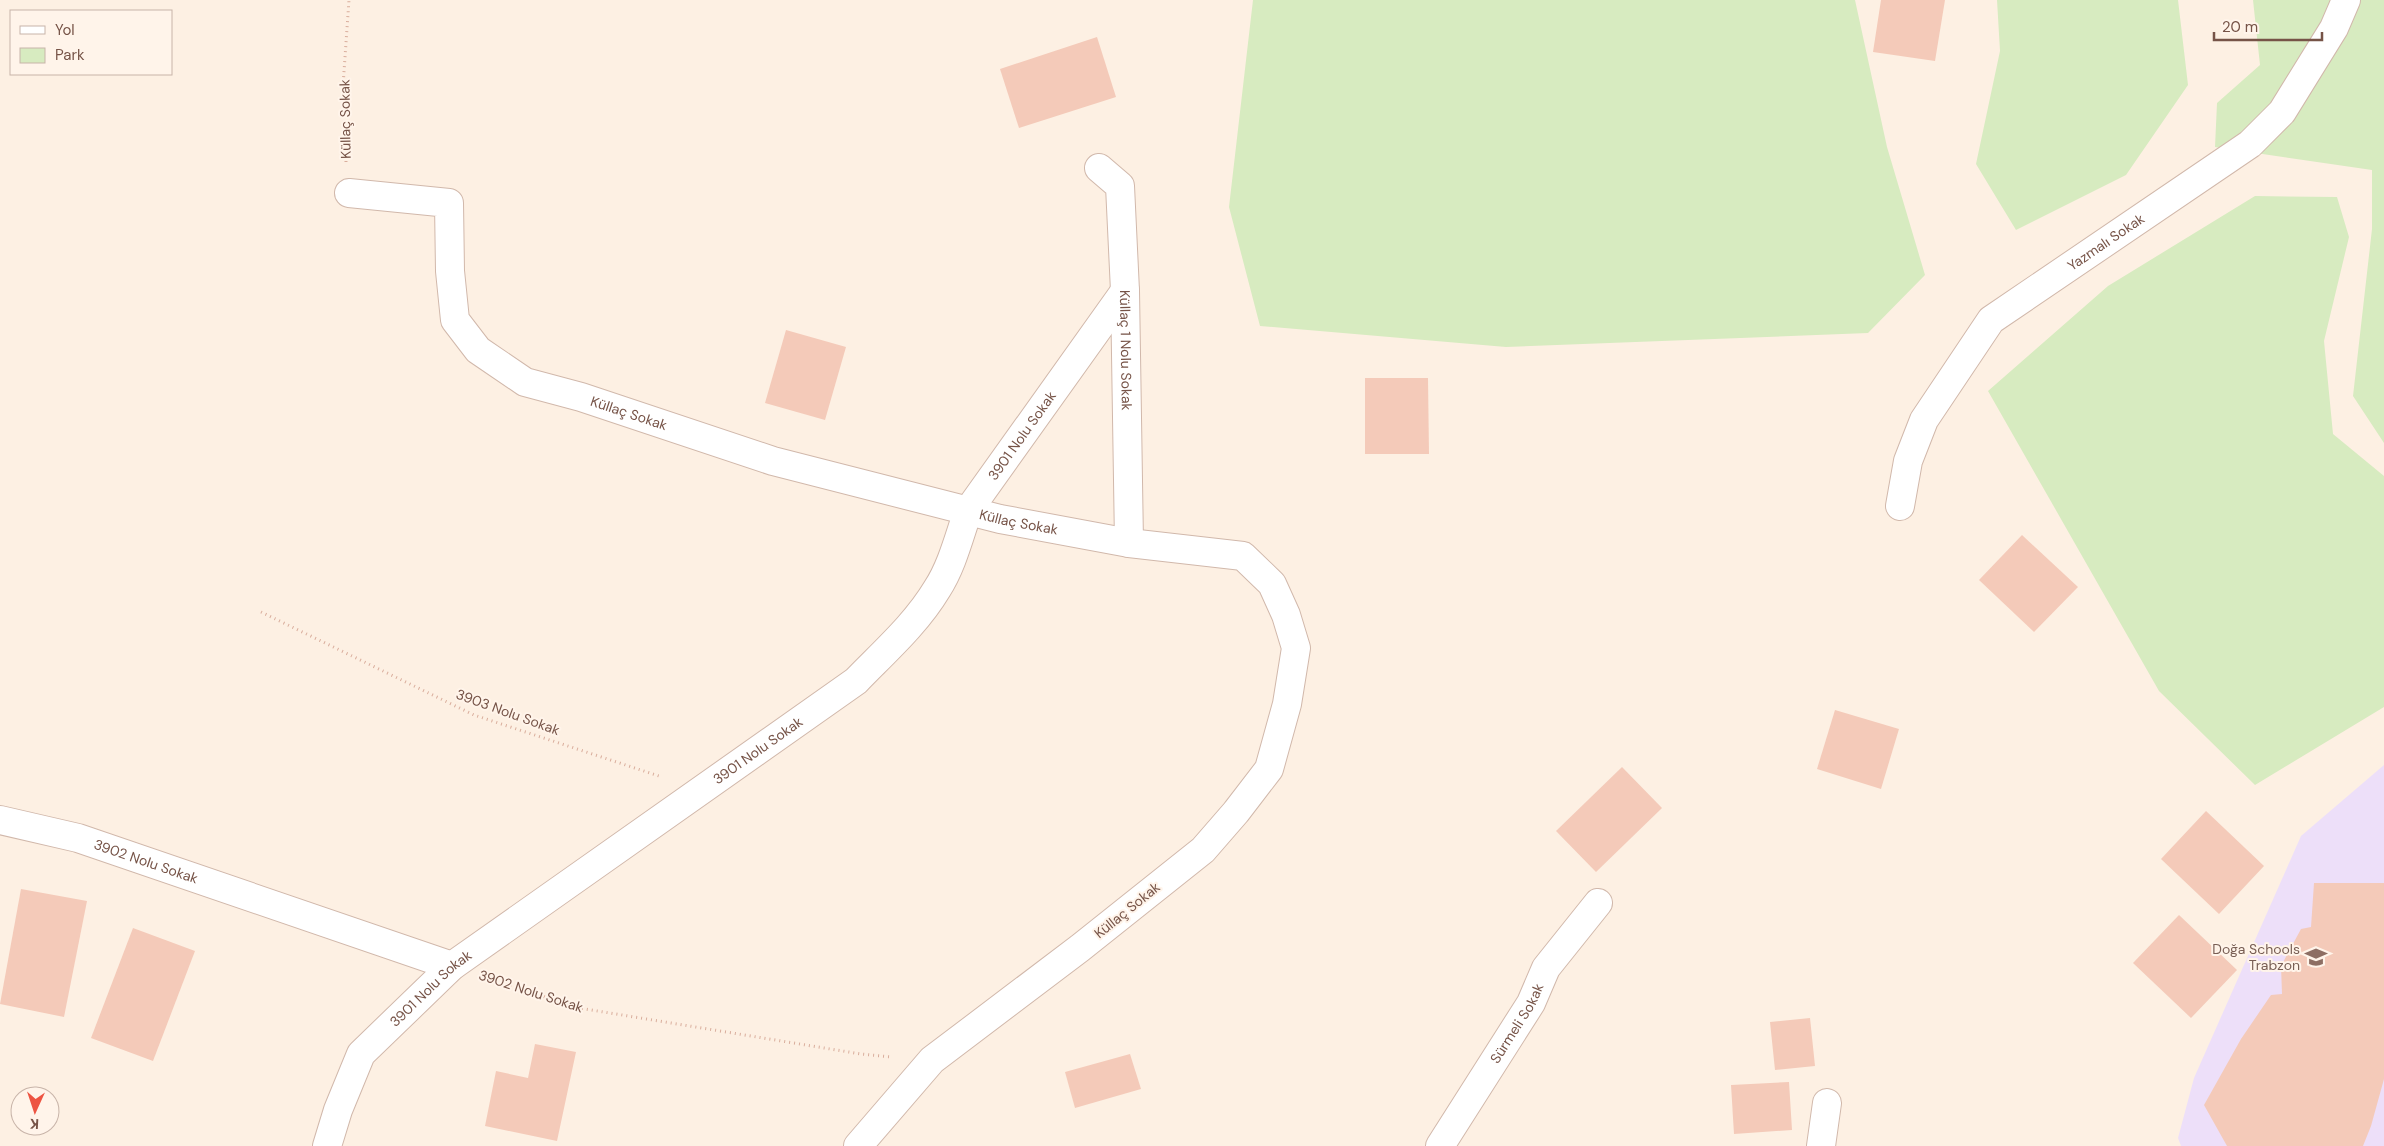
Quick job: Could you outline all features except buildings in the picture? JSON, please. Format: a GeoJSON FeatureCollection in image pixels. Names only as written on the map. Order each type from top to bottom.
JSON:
{"type":"FeatureCollection","features":[{"type":"Feature","properties":{"kind":"street","name":"Yazmalı Sokak"},"geometry":{"type":"LineString","coordinates":[[1900,506],[1908,461],[1924,420],[1992,320],[2250,144],[2282,112],[2334,28],[2346,0]]}},
{"type":"Feature","properties":{"kind":"street","name":"Küllaç 1 Nolu Sokak"},"geometry":{"type":"LineString","coordinates":[[1099,168],[1120,186],[1125,291],[1130,506],[1129,543]]}},
{"type":"Feature","properties":{"kind":"street","name":"Küllaç Sokak"},"geometry":{"type":"LineString","coordinates":[[350,193],[449,203],[450,271],[455,320],[478,350],[525,382],[581,397],[773,461],[1000,519],[1129,543],[1243,556],[1272,584],[1286,615],[1296,648],[1287,704],[1269,769],[1236,812],[1203,850],[1080,948],[932,1060],[858,1146]]}},
{"type":"Feature","properties":{"kind":"street","name":"3901 Nolu Sokak"},"geometry":{"type":"LineString","coordinates":[[327,1146],[338,1110],[361,1054],[452,966],[856,680],[905,631],[938,589],[954,553],[968,511],[1125,291]]}},
{"type":"Feature","properties":{"kind":"street","name":"3902 Nolu Sokak"},"geometry":{"type":"LineString","coordinates":[[0,820],[78,838],[452,966]]}},
{"type":"Feature","properties":{"kind":"street","name":"Sürmeli Sokak"},"geometry":{"type":"LineString","coordinates":[[1440,1146],[1531,1004],[1546,968],[1598,903]]}},
{"type":"Feature","properties":{"kind":"street"},"geometry":{"type":"LineString","coordinates":[[1821,1146],[1827,1103]]}},
{"type":"Feature","properties":{"kind":"path","name":"Küllaç Sokak"},"geometry":{"type":"LineString","coordinates":[[349,0],[343,86],[344,149],[350,193]]}},
{"type":"Feature","properties":{"kind":"path","name":"3903 Nolu Sokak"},"geometry":{"type":"LineString","coordinates":[[261,612],[474,715],[700,789]]}},
{"type":"Feature","properties":{"kind":"path","name":"3902 Nolu Sokak"},"geometry":{"type":"LineString","coordinates":[[452,966],[573,1007],[861,1054],[932,1060]]}},
{"type":"Feature","properties":{"kind":"shaded area","name":"Doğa Schools Trabzon"},"geometry":{"type":"Polygon","coordinates":[[[2384,765],[2384,1146],[2181,1146],[2178,1138],[2194,1078],[2301,836],[2384,765]]]}},
{"type":"Feature","properties":{"kind":"green space"},"geometry":{"type":"Polygon","coordinates":[[[1253,0],[1855,0],[1887,147],[1925,275],[1868,333],[1506,347],[1260,326],[1229,207],[1253,0]]]}},
{"type":"Feature","properties":{"kind":"green space"},"geometry":{"type":"Polygon","coordinates":[[[1997,0],[2178,0],[2188,85],[2126,175],[2016,230],[1976,164],[2000,51],[1997,0]]]}},
{"type":"Feature","properties":{"kind":"green space"},"geometry":{"type":"Polygon","coordinates":[[[2253,0],[2384,0],[2384,443],[2353,396],[2372,229],[2372,170],[2215,147],[2217,103],[2260,65],[2253,0]]]}},
{"type":"Feature","properties":{"kind":"green space"},"geometry":{"type":"Polygon","coordinates":[[[2255,196],[2337,197],[2349,237],[2324,341],[2333,434],[2384,476],[2384,707],[2255,785],[2159,691],[1988,391],[2108,286],[2255,196]]]}},
{"type":"Feature","properties":{"kind":"place","name":"Doğa Schools Trabzon"},"geometry":{"type":"Point","coordinates":[2316,957]}}]}
